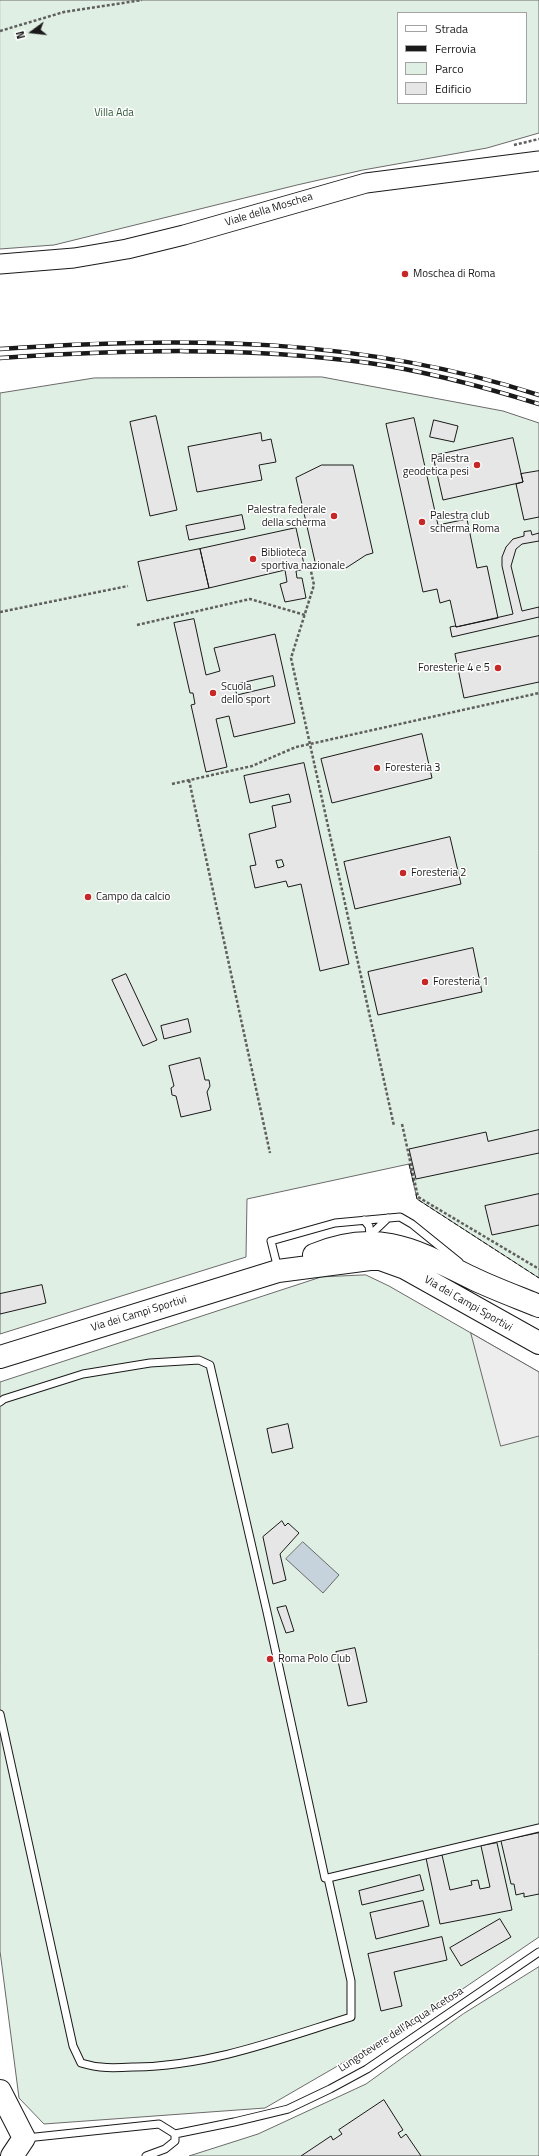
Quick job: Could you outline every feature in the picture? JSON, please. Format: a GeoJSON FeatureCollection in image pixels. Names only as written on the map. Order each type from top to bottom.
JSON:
{"type":"FeatureCollection","features":[{"type":"Feature","properties":{"kind":"main road","name":"Via dei Campi Sportivi"},"geometry":{"type":"LineString","coordinates":[[0,1357],[278,1271],[329,1249],[367,1239],[402,1246],[539,1306]]}},
{"type":"Feature","properties":{"kind":"main road","name":"Via dei Campi Sportivi"},"geometry":{"type":"LineString","coordinates":[[278,1271],[345,1261],[380,1259],[405,1268],[539,1343]]}},
{"type":"Feature","properties":{"kind":"main road"},"geometry":{"type":"LineString","coordinates":[[0,2091],[24,2138],[12,2156]]}},
{"type":"Feature","properties":{"kind":"street","name":"Viale della Moschea"},"geometry":{"type":"LineString","coordinates":[[0,264],[80,258],[133,248],[366,183],[539,161]]}},
{"type":"Feature","properties":{"kind":"lane"},"geometry":{"type":"LineString","coordinates":[[278,1271],[271,1241],[335,1223],[400,1217],[412,1224],[487,1284]]}},
{"type":"Feature","properties":{"kind":"lane"},"geometry":{"type":"LineString","coordinates":[[345,1261],[388,1218]]}},
{"type":"Feature","properties":{"kind":"lane"},"geometry":{"type":"LineString","coordinates":[[364,1220],[369,1226],[367,1239]]}},
{"type":"Feature","properties":{"kind":"lane"},"geometry":{"type":"LineString","coordinates":[[0,1402],[4,1399],[83,1374],[150,1363],[199,1360],[210,1365],[267,1612],[325,1878],[328,1878],[351,1981],[351,2017],[232,2054],[167,2067],[97,2068],[81,2063],[73,2046],[0,1714]]}},
{"type":"Feature","properties":{"kind":"lane"},"geometry":{"type":"LineString","coordinates":[[328,1878],[539,1828]]}},
{"type":"Feature","properties":{"kind":"lane","name":"Lungotevere dell'Acqua Acetosa"},"geometry":{"type":"LineString","coordinates":[[175,2134],[288,2109],[330,2089],[366,2069],[539,1952]]}},
{"type":"Feature","properties":{"kind":"lane"},"geometry":{"type":"LineString","coordinates":[[24,2138],[159,2124],[175,2134],[175,2140],[165,2149],[146,2156]]}},
{"type":"Feature","properties":{"kind":"path"},"geometry":{"type":"LineString","coordinates":[[0,31],[64,12],[142,0]]}},
{"type":"Feature","properties":{"kind":"path"},"geometry":{"type":"LineString","coordinates":[[309,562],[314,586],[291,658],[394,1126]]}},
{"type":"Feature","properties":{"kind":"path"},"geometry":{"type":"LineString","coordinates":[[0,612],[128,586]]}},
{"type":"Feature","properties":{"kind":"path"},"geometry":{"type":"LineString","coordinates":[[137,624],[250,599],[305,615]]}},
{"type":"Feature","properties":{"kind":"path"},"geometry":{"type":"LineString","coordinates":[[172,784],[252,766],[296,747],[539,693]]}},
{"type":"Feature","properties":{"kind":"path"},"geometry":{"type":"LineString","coordinates":[[189,780],[270,1153]]}},
{"type":"Feature","properties":{"kind":"path"},"geometry":{"type":"LineString","coordinates":[[402,1124],[418,1197],[539,1269]]}},
{"type":"Feature","properties":{"kind":"green space","name":"Villa Ada"},"geometry":{"type":"Polygon","coordinates":[[[0,0],[539,0],[539,133],[487,148],[363,170],[297,185],[54,245],[0,249],[0,0]]]}},
{"type":"Feature","properties":{"kind":"green space"},"geometry":{"type":"Polygon","coordinates":[[[322,377],[503,411],[539,423],[539,1278],[417,1199],[409,1164],[247,1199],[246,1257],[0,1334],[0,393],[94,378],[322,377]]]}},
{"type":"Feature","properties":{"kind":"green space","name":"Roma Polo Club"},"geometry":{"type":"Polygon","coordinates":[[[366,1275],[389,1286],[539,1372],[539,1937],[417,2020],[265,2108],[44,2124],[19,2098],[0,1951],[0,1382],[321,1277],[366,1275]]]}},
{"type":"Feature","properties":{"kind":"green space"},"geometry":{"type":"Polygon","coordinates":[[[539,1967],[539,2156],[189,2156],[258,2134],[366,2084],[463,2014],[539,1967]]]}},
{"type":"Feature","properties":{"kind":"shaded area"},"geometry":{"type":"Polygon","coordinates":[[[471,1333],[539,1372],[539,1436],[501,1446],[471,1333]]]}},
{"type":"Feature","properties":{"kind":"shaded area"},"geometry":{"type":"Polygon","coordinates":[[[303,1542],[339,1575],[323,1593],[286,1559],[303,1542]]]}},
{"type":"Feature","properties":{"kind":"building"},"geometry":{"type":"Polygon","coordinates":[[[156,416],[177,510],[150,516],[130,422],[156,416]]]}},
{"type":"Feature","properties":{"kind":"building","name":"Palestra club scherma Roma"},"geometry":{"type":"Polygon","coordinates":[[[414,418],[438,525],[467,519],[477,568],[487,566],[498,618],[456,627],[450,600],[440,603],[437,589],[423,592],[386,424],[414,418]]]}},
{"type":"Feature","properties":{"kind":"building"},"geometry":{"type":"Polygon","coordinates":[[[434,420],[458,426],[454,442],[430,437],[434,420]]]}},
{"type":"Feature","properties":{"kind":"building"},"geometry":{"type":"Polygon","coordinates":[[[261,433],[262,441],[271,439],[276,462],[259,465],[262,480],[197,492],[188,447],[261,433]]]}},
{"type":"Feature","properties":{"kind":"building","name":"Palestra geodetica pesi"},"geometry":{"type":"Polygon","coordinates":[[[513,438],[523,482],[443,500],[433,456],[513,438]]]}},
{"type":"Feature","properties":{"kind":"building","name":"Palestra federale della scherma"},"geometry":{"type":"Polygon","coordinates":[[[322,465],[353,465],[373,553],[366,555],[346,568],[322,565],[316,566],[296,478],[322,465]]]}},
{"type":"Feature","properties":{"kind":"building"},"geometry":{"type":"Polygon","coordinates":[[[539,471],[539,517],[524,520],[516,484],[523,482],[521,474],[539,471]]]}},
{"type":"Feature","properties":{"kind":"building"},"geometry":{"type":"Polygon","coordinates":[[[242,515],[245,529],[189,540],[186,526],[242,515]]]}},
{"type":"Feature","properties":{"kind":"building","name":"Biblioteca sportiva nazionale"},"geometry":{"type":"Polygon","coordinates":[[[296,528],[305,569],[296,571],[297,578],[302,578],[306,598],[285,602],[280,584],[287,582],[285,570],[209,588],[200,549],[296,528]]]}},
{"type":"Feature","properties":{"kind":"building"},"geometry":{"type":"Polygon","coordinates":[[[531,531],[532,535],[539,533],[539,541],[522,544],[516,549],[511,566],[522,611],[539,607],[539,617],[452,637],[450,627],[456,627],[513,614],[502,566],[502,557],[506,547],[513,539],[524,536],[524,532],[531,531]]]}},
{"type":"Feature","properties":{"kind":"building"},"geometry":{"type":"Polygon","coordinates":[[[200,549],[209,588],[147,601],[138,562],[200,549]]]}},
{"type":"Feature","properties":{"kind":"building"},"geometry":{"type":"Polygon","coordinates":[[[194,619],[206,675],[220,671],[214,648],[275,634],[295,723],[234,737],[229,716],[216,719],[227,767],[206,772],[191,705],[195,704],[193,693],[190,693],[174,623],[194,619]],[[273,676],[234,685],[237,695],[275,686],[273,676]]]}},
{"type":"Feature","properties":{"kind":"building","name":"Foresterie 4 e 5"},"geometry":{"type":"Polygon","coordinates":[[[539,636],[539,682],[464,698],[455,654],[539,636]]]}},
{"type":"Feature","properties":{"kind":"building","name":"Foresteria 3"},"geometry":{"type":"Polygon","coordinates":[[[422,734],[432,778],[332,803],[321,759],[422,734]]]}},
{"type":"Feature","properties":{"kind":"building"},"geometry":{"type":"Polygon","coordinates":[[[304,763],[349,964],[320,971],[301,884],[288,887],[286,881],[255,888],[250,866],[256,865],[249,834],[276,827],[272,806],[291,802],[289,794],[250,803],[244,776],[304,763]],[[282,860],[276,861],[278,868],[284,866],[282,860]]]}},
{"type":"Feature","properties":{"kind":"building","name":"Foresteria 2"},"geometry":{"type":"Polygon","coordinates":[[[450,837],[461,884],[355,909],[344,862],[450,837]]]}},
{"type":"Feature","properties":{"kind":"building","name":"Foresteria 1"},"geometry":{"type":"Polygon","coordinates":[[[473,948],[482,992],[378,1015],[368,972],[473,948]]]}},
{"type":"Feature","properties":{"kind":"building"},"geometry":{"type":"Polygon","coordinates":[[[126,974],[157,1040],[143,1046],[112,980],[126,974]]]}},
{"type":"Feature","properties":{"kind":"building"},"geometry":{"type":"Polygon","coordinates":[[[188,1019],[191,1032],[164,1039],[161,1026],[188,1019]]]}},
{"type":"Feature","properties":{"kind":"building"},"geometry":{"type":"Polygon","coordinates":[[[200,1058],[205,1080],[209,1080],[210,1086],[207,1092],[211,1110],[181,1117],[176,1096],[172,1095],[171,1088],[174,1086],[169,1066],[200,1058]]]}},
{"type":"Feature","properties":{"kind":"building"},"geometry":{"type":"Polygon","coordinates":[[[539,1130],[539,1153],[416,1179],[409,1149],[486,1132],[488,1141],[539,1130]]]}},
{"type":"Feature","properties":{"kind":"building"},"geometry":{"type":"Polygon","coordinates":[[[539,1194],[539,1225],[492,1235],[485,1206],[539,1194]]]}},
{"type":"Feature","properties":{"kind":"building"},"geometry":{"type":"Polygon","coordinates":[[[42,1285],[46,1303],[0,1314],[0,1294],[42,1285]]]}},
{"type":"Feature","properties":{"kind":"building"},"geometry":{"type":"Polygon","coordinates":[[[288,1424],[293,1448],[272,1453],[267,1429],[288,1424]]]}},
{"type":"Feature","properties":{"kind":"building"},"geometry":{"type":"Polygon","coordinates":[[[282,1521],[285,1526],[288,1523],[299,1533],[280,1554],[286,1580],[273,1584],[263,1537],[282,1521]]]}},
{"type":"Feature","properties":{"kind":"building"},"geometry":{"type":"Polygon","coordinates":[[[286,1606],[294,1631],[286,1633],[277,1608],[286,1606]]]}},
{"type":"Feature","properties":{"kind":"building"},"geometry":{"type":"Polygon","coordinates":[[[355,1648],[367,1702],[348,1706],[336,1652],[355,1648]]]}},
{"type":"Feature","properties":{"kind":"building"},"geometry":{"type":"Polygon","coordinates":[[[539,1833],[539,1894],[524,1897],[524,1893],[516,1895],[514,1884],[511,1884],[501,1841],[539,1833]]]}},
{"type":"Feature","properties":{"kind":"building"},"geometry":{"type":"Polygon","coordinates":[[[497,1843],[512,1910],[440,1924],[426,1858],[442,1855],[450,1890],[472,1885],[471,1881],[478,1880],[480,1889],[490,1887],[481,1846],[497,1843]]]}},
{"type":"Feature","properties":{"kind":"building"},"geometry":{"type":"Polygon","coordinates":[[[420,1875],[424,1890],[362,1905],[359,1891],[420,1875]]]}},
{"type":"Feature","properties":{"kind":"building"},"geometry":{"type":"Polygon","coordinates":[[[423,1901],[429,1926],[376,1939],[370,1913],[423,1901]]]}},
{"type":"Feature","properties":{"kind":"building"},"geometry":{"type":"Polygon","coordinates":[[[500,1919],[511,1937],[461,1966],[450,1948],[500,1919]]]}},
{"type":"Feature","properties":{"kind":"building"},"geometry":{"type":"Polygon","coordinates":[[[442,1937],[447,1960],[394,1972],[402,2006],[381,2011],[368,1954],[442,1937]]]}},
{"type":"Feature","properties":{"kind":"building"},"geometry":{"type":"Polygon","coordinates":[[[384,2100],[403,2130],[398,2133],[401,2138],[406,2134],[421,2156],[301,2156],[331,2136],[333,2140],[342,2134],[339,2130],[384,2100]]]}},
{"type":"Feature","properties":{"kind":"railway"},"geometry":{"type":"LineString","coordinates":[[0,349],[138,343],[272,345],[339,352],[405,362],[472,376],[539,395]]}},
{"type":"Feature","properties":{"kind":"railway"},"geometry":{"type":"LineString","coordinates":[[0,358],[92,353],[184,351],[277,354],[369,363],[412,370],[539,404]]}},
{"type":"Feature","properties":{"kind":"fence"},"geometry":{"type":"LineString","coordinates":[[409,1164],[414,1185]]}},
{"type":"Feature","properties":{"kind":"fence"},"geometry":{"type":"LineString","coordinates":[[416,1194],[417,1199],[539,1278]]}},
{"type":"Feature","properties":{"kind":"place","name":"Moschea di Roma"},"geometry":{"type":"Point","coordinates":[405,274]}},
{"type":"Feature","properties":{"kind":"place","name":"Palestra geodetica pesi"},"geometry":{"type":"Point","coordinates":[477,465]}},
{"type":"Feature","properties":{"kind":"place","name":"Palestra federale della scherma"},"geometry":{"type":"Point","coordinates":[334,516]}},
{"type":"Feature","properties":{"kind":"place","name":"Palestra club scherma Roma"},"geometry":{"type":"Point","coordinates":[422,522]}},
{"type":"Feature","properties":{"kind":"place","name":"Biblioteca sportiva nazionale"},"geometry":{"type":"Point","coordinates":[253,559]}},
{"type":"Feature","properties":{"kind":"place","name":"Foresterie 4 e 5"},"geometry":{"type":"Point","coordinates":[498,668]}},
{"type":"Feature","properties":{"kind":"place","name":"Scuola dello sport"},"geometry":{"type":"Point","coordinates":[213,693]}},
{"type":"Feature","properties":{"kind":"place","name":"Foresteria 3"},"geometry":{"type":"Point","coordinates":[377,768]}},
{"type":"Feature","properties":{"kind":"place","name":"Foresteria 2"},"geometry":{"type":"Point","coordinates":[403,873]}},
{"type":"Feature","properties":{"kind":"place","name":"Campo da calcio"},"geometry":{"type":"Point","coordinates":[88,897]}},
{"type":"Feature","properties":{"kind":"place","name":"Foresteria 1"},"geometry":{"type":"Point","coordinates":[425,982]}},
{"type":"Feature","properties":{"kind":"place","name":"Roma Polo Club"},"geometry":{"type":"Point","coordinates":[270,1659]}}]}
